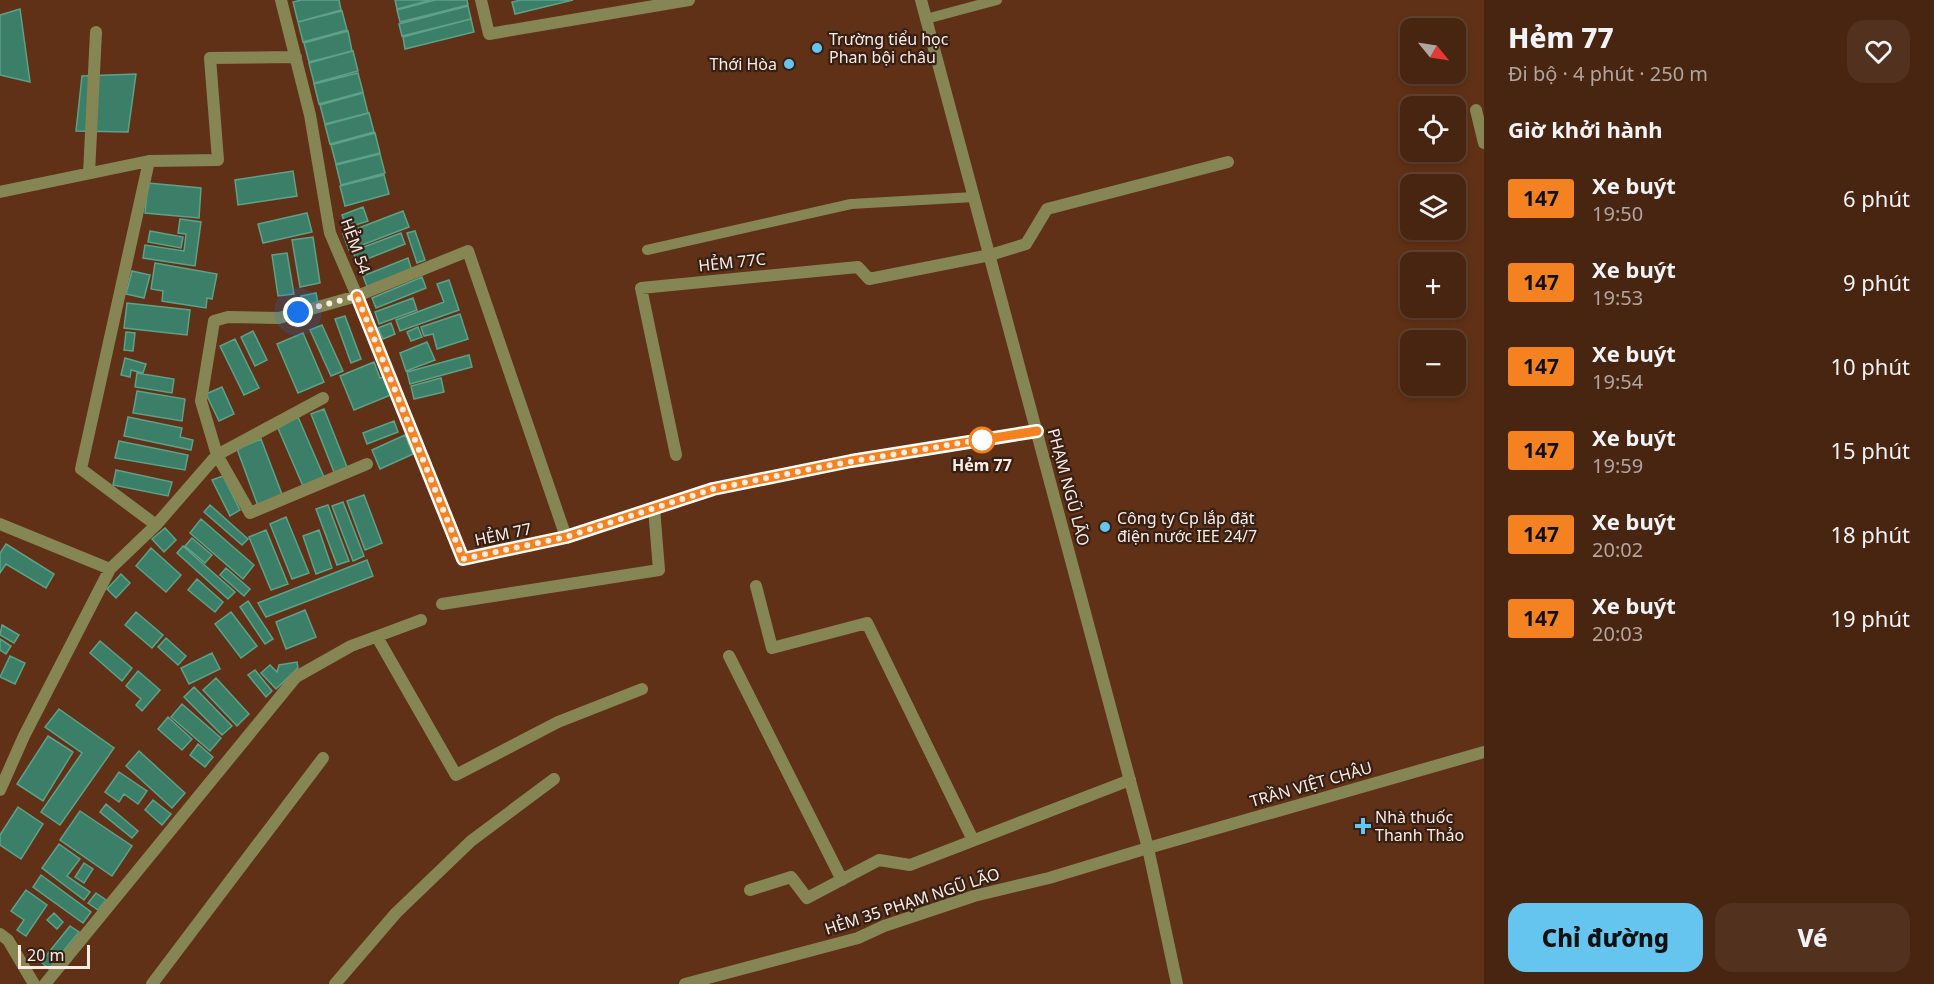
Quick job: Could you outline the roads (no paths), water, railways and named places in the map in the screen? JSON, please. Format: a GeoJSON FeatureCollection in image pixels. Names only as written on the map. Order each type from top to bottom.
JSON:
{"type":"FeatureCollection","features":[{"type":"Feature","properties":{"kind":"street","name":"HẺM 54"},"geometry":{"type":"LineString","coordinates":[[217,455],[201,401],[214,321],[228,317],[279,318],[357,296],[330,232],[310,115],[281,0]]}},
{"type":"Feature","properties":{"kind":"street"},"geometry":{"type":"LineString","coordinates":[[481,0],[489,34],[689,0]]}},
{"type":"Feature","properties":{"kind":"street","name":"PHẠM NGŨ LÃO"},"geometry":{"type":"LineString","coordinates":[[921,0],[1148,848],[1177,984]]}},
{"type":"Feature","properties":{"kind":"street"},"geometry":{"type":"LineString","coordinates":[[89,173],[96,32]]}},
{"type":"Feature","properties":{"kind":"street"},"geometry":{"type":"LineString","coordinates":[[0,192],[149,161],[218,160],[210,58],[296,57]]}},
{"type":"Feature","properties":{"kind":"street"},"geometry":{"type":"LineString","coordinates":[[1476,110],[1484,143]]}},
{"type":"Feature","properties":{"kind":"street"},"geometry":{"type":"LineString","coordinates":[[149,161],[81,469],[156,525]]}},
{"type":"Feature","properties":{"kind":"street"},"geometry":{"type":"LineString","coordinates":[[990,255],[1026,244],[1047,209],[1228,162]]}},
{"type":"Feature","properties":{"kind":"street"},"geometry":{"type":"LineString","coordinates":[[357,296],[468,250],[566,537]]}},
{"type":"Feature","properties":{"kind":"street","name":"HẺM 77C"},"geometry":{"type":"LineString","coordinates":[[676,455],[641,288],[858,267],[868,279],[990,255]]}},
{"type":"Feature","properties":{"kind":"street"},"geometry":{"type":"LineString","coordinates":[[0,790],[50,683],[110,569],[156,525],[217,455],[323,398]]}},
{"type":"Feature","properties":{"kind":"street","name":"HẺM 77"},"geometry":{"type":"LineString","coordinates":[[463,559],[566,537],[713,489],[789,473],[1037,431]]}},
{"type":"Feature","properties":{"kind":"street"},"geometry":{"type":"LineString","coordinates":[[217,455],[250,513],[367,464]]}},
{"type":"Feature","properties":{"kind":"street"},"geometry":{"type":"LineString","coordinates":[[442,604],[659,570],[654,508]]}},
{"type":"Feature","properties":{"kind":"street"},"geometry":{"type":"LineString","coordinates":[[0,524],[110,569]]}},
{"type":"Feature","properties":{"kind":"street"},"geometry":{"type":"LineString","coordinates":[[756,586],[772,648],[867,623],[973,840]]}},
{"type":"Feature","properties":{"kind":"street"},"geometry":{"type":"LineString","coordinates":[[45,984],[296,677],[351,646],[421,620]]}},
{"type":"Feature","properties":{"kind":"street"},"geometry":{"type":"LineString","coordinates":[[377,637],[456,775],[558,722],[642,689]]}},
{"type":"Feature","properties":{"kind":"street"},"geometry":{"type":"LineString","coordinates":[[729,656],[842,880]]}},
{"type":"Feature","properties":{"kind":"street","name":"TRẦN VIỆT CHÂU"},"geometry":{"type":"LineString","coordinates":[[1148,848],[1484,752]]}},
{"type":"Feature","properties":{"kind":"street"},"geometry":{"type":"LineString","coordinates":[[152,984],[323,758]]}},
{"type":"Feature","properties":{"kind":"street"},"geometry":{"type":"LineString","coordinates":[[335,984],[396,913],[463,849],[554,780]]}},
{"type":"Feature","properties":{"kind":"street"},"geometry":{"type":"LineString","coordinates":[[750,890],[790,877],[807,898],[879,860],[910,865],[1130,780]]}},
{"type":"Feature","properties":{"kind":"street","name":"HẺM 35 PHẠM NGŨ LÃO"},"geometry":{"type":"LineString","coordinates":[[685,984],[858,938],[884,926],[974,896],[1049,878],[1148,848]]}},
{"type":"Feature","properties":{"kind":"street"},"geometry":{"type":"LineString","coordinates":[[0,934],[8,940],[34,984]]}},
{"type":"Feature","properties":{"kind":"lane"},"geometry":{"type":"LineString","coordinates":[[926,19],[997,0]]}},
{"type":"Feature","properties":{"kind":"lane"},"geometry":{"type":"LineString","coordinates":[[647,250],[851,204],[974,197]]}},
{"type":"Feature","properties":{"kind":"lane","name":"HẺM 77"},"geometry":{"type":"LineString","coordinates":[[357,296],[463,559]]}},
{"type":"Feature","properties":{"kind":"place","name":"Trường tiểu học Phan bội châu"},"geometry":{"type":"Point","coordinates":[817,48]}},
{"type":"Feature","properties":{"kind":"place","name":"Thới Hòa"},"geometry":{"type":"Point","coordinates":[789,64]}},
{"type":"Feature","properties":{"kind":"place","name":"Hẻm 77"},"geometry":{"type":"Point","coordinates":[982,440]}},
{"type":"Feature","properties":{"kind":"place","name":"Công ty Cp lắp đặt điện nước IEE 24/7"},"geometry":{"type":"Point","coordinates":[1105,527]}},
{"type":"Feature","properties":{"kind":"place","name":"Nhà thuốc Thanh Thảo"},"geometry":{"type":"Point","coordinates":[1363,826]}}]}
